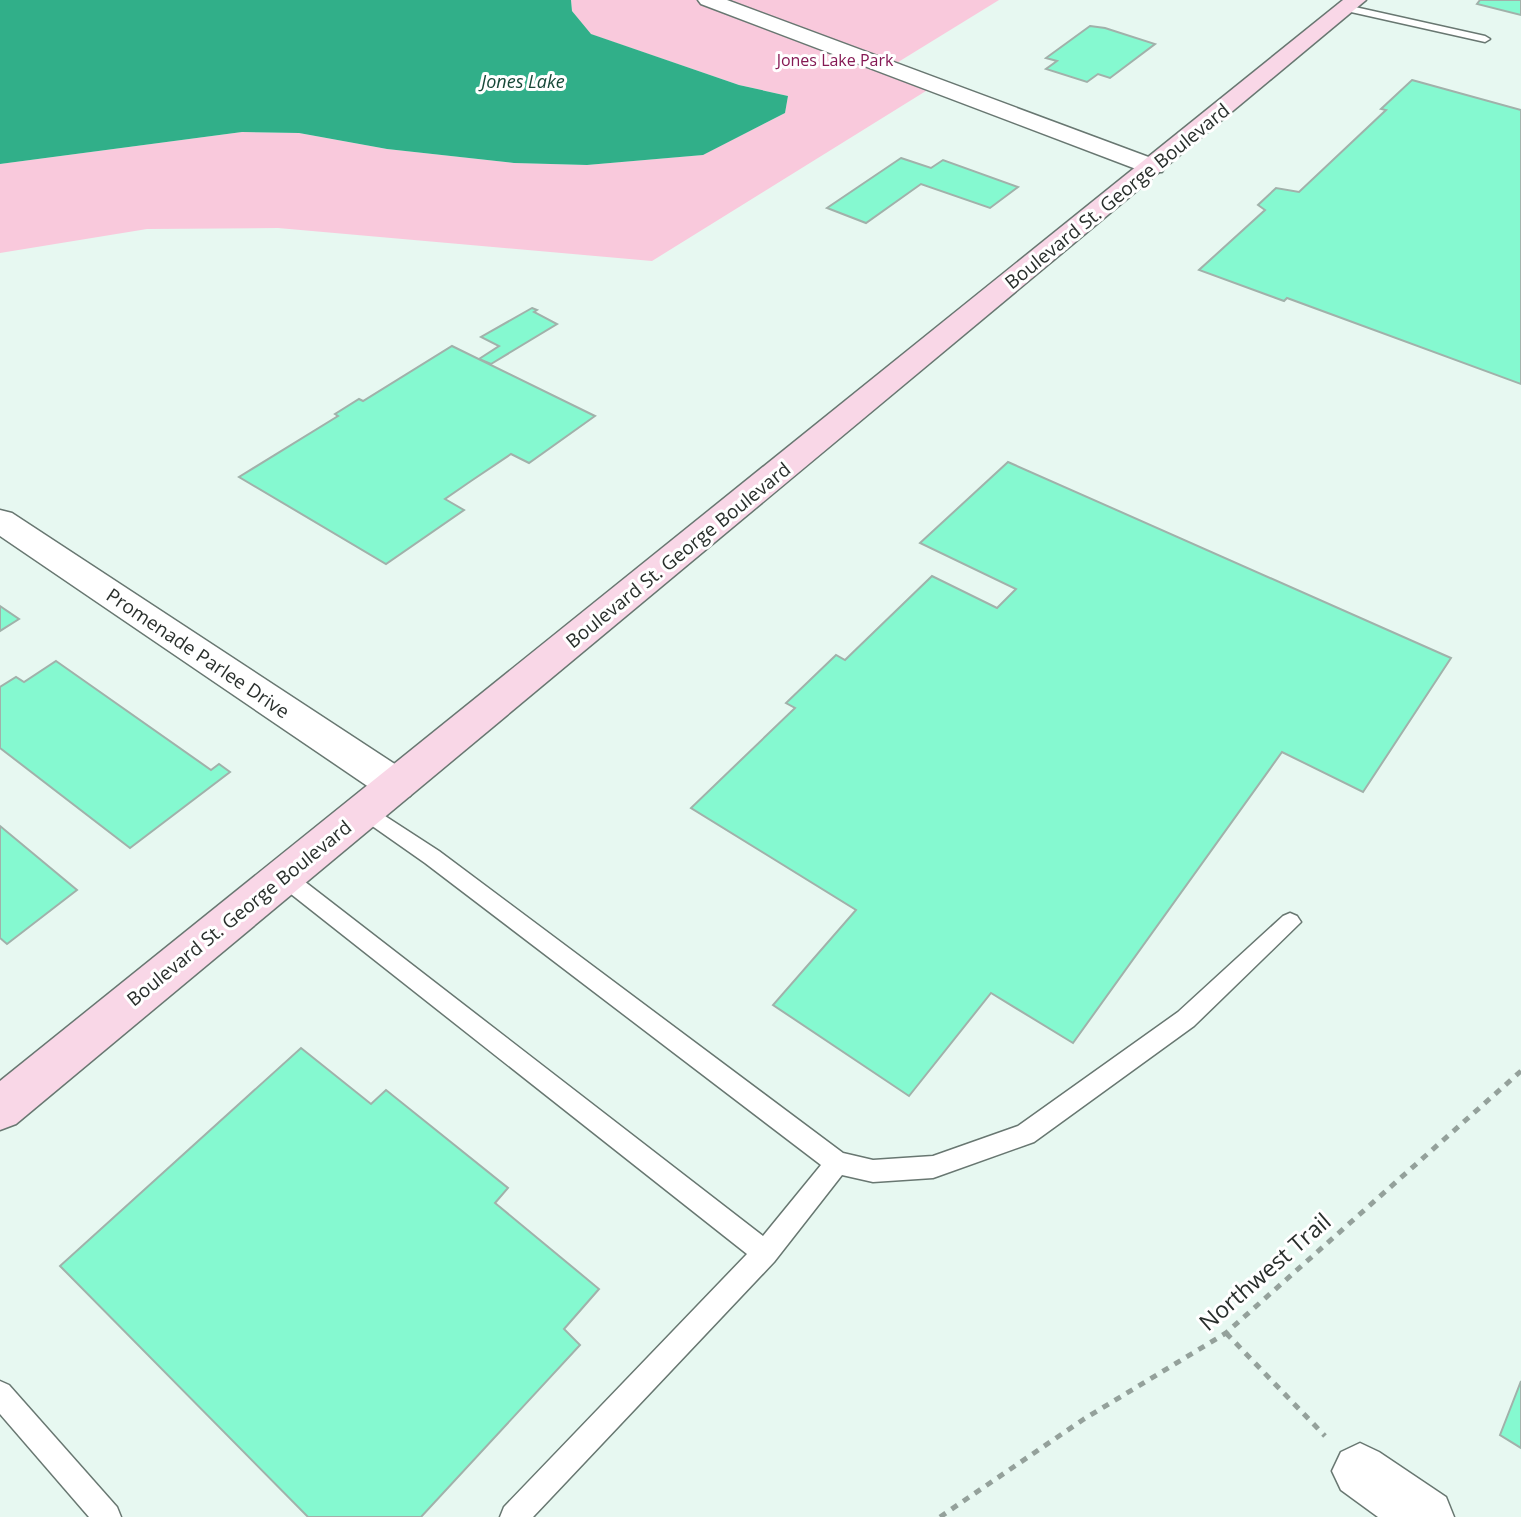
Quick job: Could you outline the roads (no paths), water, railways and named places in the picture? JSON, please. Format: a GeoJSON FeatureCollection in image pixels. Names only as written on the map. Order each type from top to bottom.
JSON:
{"type":"FeatureCollection","features":[{"type":"Feature","properties":{"kind":"main road","name":"Boulevard St. George Boulevard"},"geometry":{"type":"LineString","coordinates":[[0,1109],[1351,4]]}},
{"type":"Feature","properties":{"kind":"street"},"geometry":{"type":"LineString","coordinates":[[708,0],[1153,167]]}},
{"type":"Feature","properties":{"kind":"street","name":"Promenade Parlee Drive"},"geometry":{"type":"LineString","coordinates":[[0,521],[396,785]]}},
{"type":"Feature","properties":{"kind":"street"},"geometry":{"type":"LineString","coordinates":[[1360,1471],[1426,1517]]}},
{"type":"Feature","properties":{"kind":"lane"},"geometry":{"type":"LineString","coordinates":[[1351,4],[1485,39]]}},
{"type":"Feature","properties":{"kind":"lane"},"geometry":{"type":"LineString","coordinates":[[365,811],[432,858],[837,1163],[873,1171],[933,1167],[1026,1134],[1186,1019],[1290,922]]}},
{"type":"Feature","properties":{"kind":"lane"},"geometry":{"type":"LineString","coordinates":[[284,877],[765,1253]]}},
{"type":"Feature","properties":{"kind":"lane"},"geometry":{"type":"LineString","coordinates":[[514,1517],[765,1253],[837,1163]]}},
{"type":"Feature","properties":{"kind":"lane"},"geometry":{"type":"LineString","coordinates":[[0,1394],[107,1517]]}},
{"type":"Feature","properties":{"kind":"water","name":"Jones Lake"},"geometry":{"type":"Polygon","coordinates":[[[0,0],[571,0],[572,11],[591,34],[739,85],[788,96],[785,113],[703,155],[587,165],[514,163],[387,149],[299,133],[242,132],[0,164],[0,0]]]}},
{"type":"Feature","properties":{"kind":"park label","name":"Jones Lake Park"},"geometry":{"type":"Point","coordinates":[835,60]}}]}
